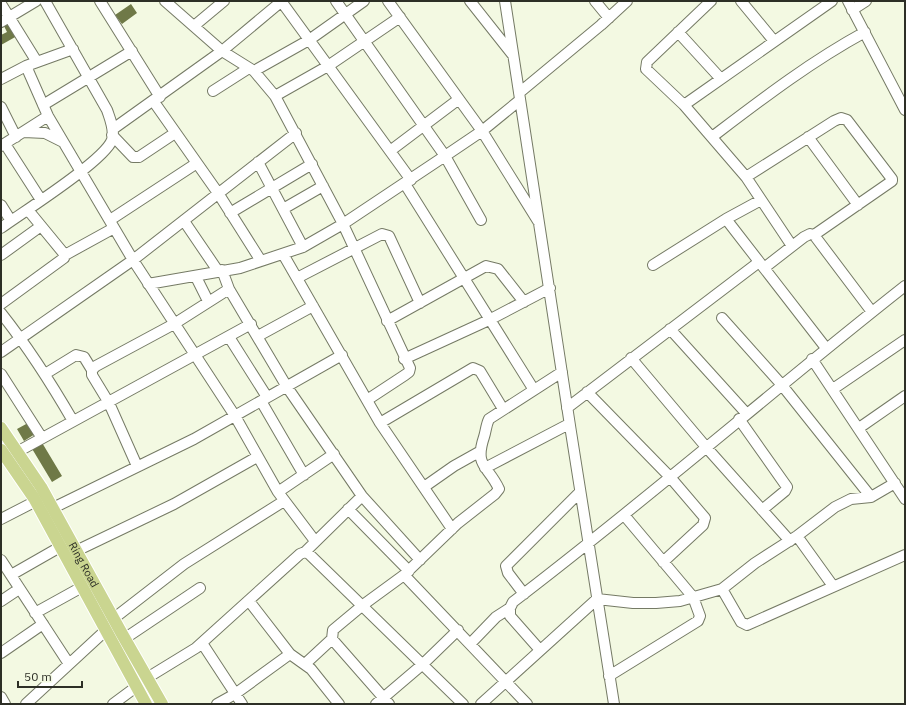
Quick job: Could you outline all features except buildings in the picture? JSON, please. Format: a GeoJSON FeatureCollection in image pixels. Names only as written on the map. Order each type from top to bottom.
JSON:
{"type":"FeatureCollection","features":[{"type":"Feature","properties":{"kind":"main road","name":"Ring Road"},"geometry":{"type":"LineString","coordinates":[[1,428],[41,487],[124,639],[162,704]]}},
{"type":"Feature","properties":{"kind":"main road","name":"Ring Road"},"geometry":{"type":"LineString","coordinates":[[3,458],[36,502],[146,704]]}},
{"type":"Feature","properties":{"kind":"street"},"geometry":{"type":"LineString","coordinates":[[5,19],[36,1]]}},
{"type":"Feature","properties":{"kind":"street"},"geometry":{"type":"LineString","coordinates":[[1,228],[80,172],[102,154],[112,140],[112,132],[107,110],[45,1]]}},
{"type":"Feature","properties":{"kind":"street"},"geometry":{"type":"LineString","coordinates":[[100,1],[132,51],[175,133],[218,193],[261,261]]}},
{"type":"Feature","properties":{"kind":"street"},"geometry":{"type":"LineString","coordinates":[[165,1],[222,51],[251,70],[276,96],[343,224],[404,359],[410,368],[409,372],[367,400]]}},
{"type":"Feature","properties":{"kind":"street"},"geometry":{"type":"LineString","coordinates":[[194,26],[224,1]]}},
{"type":"Feature","properties":{"kind":"street"},"geometry":{"type":"LineString","coordinates":[[112,132],[222,51],[282,1],[390,151],[463,278],[534,390]]}},
{"type":"Feature","properties":{"kind":"street"},"geometry":{"type":"LineString","coordinates":[[336,1],[445,156],[481,220]]}},
{"type":"Feature","properties":{"kind":"street"},"geometry":{"type":"LineString","coordinates":[[213,91],[309,40],[364,1]]}},
{"type":"Feature","properties":{"kind":"street"},"geometry":{"type":"LineString","coordinates":[[388,1],[482,131],[540,224]]}},
{"type":"Feature","properties":{"kind":"street"},"geometry":{"type":"LineString","coordinates":[[470,1],[513,55]]}},
{"type":"Feature","properties":{"kind":"street"},"geometry":{"type":"LineString","coordinates":[[505,1],[550,288],[569,424],[614,704]]}},
{"type":"Feature","properties":{"kind":"street"},"geometry":{"type":"LineString","coordinates":[[595,1],[609,18]]}},
{"type":"Feature","properties":{"kind":"street"},"geometry":{"type":"LineString","coordinates":[[148,284],[196,277],[240,268],[303,247],[343,224],[408,182],[482,131],[609,18],[626,1]]}},
{"type":"Feature","properties":{"kind":"street"},"geometry":{"type":"LineString","coordinates":[[711,1],[647,62],[646,66],[651,75],[684,105],[746,177],[792,246]]}},
{"type":"Feature","properties":{"kind":"street"},"geometry":{"type":"LineString","coordinates":[[741,1],[774,41]]}},
{"type":"Feature","properties":{"kind":"street"},"geometry":{"type":"LineString","coordinates":[[866,1],[850,5],[905,110]]}},
{"type":"Feature","properties":{"kind":"street"},"geometry":{"type":"LineString","coordinates":[[684,105],[825,3]]}},
{"type":"Feature","properties":{"kind":"street"},"geometry":{"type":"LineString","coordinates":[[1,4],[5,19],[37,62]]}},
{"type":"Feature","properties":{"kind":"street"},"geometry":{"type":"LineString","coordinates":[[276,96],[328,66],[400,17]]}},
{"type":"Feature","properties":{"kind":"street"},"geometry":{"type":"LineString","coordinates":[[678,32],[721,79]]}},
{"type":"Feature","properties":{"kind":"street"},"geometry":{"type":"LineString","coordinates":[[712,137],[802,70],[865,32]]}},
{"type":"Feature","properties":{"kind":"street"},"geometry":{"type":"LineString","coordinates":[[1,79],[26,66],[73,48]]}},
{"type":"Feature","properties":{"kind":"street"},"geometry":{"type":"LineString","coordinates":[[44,105],[132,51]]}},
{"type":"Feature","properties":{"kind":"street"},"geometry":{"type":"LineString","coordinates":[[26,66],[48,116],[133,260],[235,416],[257,457],[281,496],[315,541]]}},
{"type":"Feature","properties":{"kind":"street"},"geometry":{"type":"LineString","coordinates":[[390,151],[459,99]]}},
{"type":"Feature","properties":{"kind":"street"},"geometry":{"type":"LineString","coordinates":[[1,107],[20,134]]}},
{"type":"Feature","properties":{"kind":"street"},"geometry":{"type":"LineString","coordinates":[[40,200],[3,145],[48,116]]}},
{"type":"Feature","properties":{"kind":"street"},"geometry":{"type":"LineString","coordinates":[[567,408],[670,329],[761,265],[804,237],[810,234],[814,235],[891,183],[892,179],[847,120],[841,118],[808,137],[746,177]]}},
{"type":"Feature","properties":{"kind":"street"},"geometry":{"type":"LineString","coordinates":[[112,132],[133,157],[139,157],[175,133]]}},
{"type":"Feature","properties":{"kind":"street"},"geometry":{"type":"LineString","coordinates":[[20,134],[45,133],[63,142]]}},
{"type":"Feature","properties":{"kind":"street"},"geometry":{"type":"LineString","coordinates":[[1,352],[133,260],[296,133]]}},
{"type":"Feature","properties":{"kind":"street"},"geometry":{"type":"LineString","coordinates":[[808,137],[858,205]]}},
{"type":"Feature","properties":{"kind":"street"},"geometry":{"type":"LineString","coordinates":[[258,162],[303,247]]}},
{"type":"Feature","properties":{"kind":"street"},"geometry":{"type":"LineString","coordinates":[[1,304],[62,260],[65,255],[112,224],[197,163]]}},
{"type":"Feature","properties":{"kind":"street"},"geometry":{"type":"LineString","coordinates":[[230,213],[312,164]]}},
{"type":"Feature","properties":{"kind":"street"},"geometry":{"type":"LineString","coordinates":[[283,209],[323,186]]}},
{"type":"Feature","properties":{"kind":"street"},"geometry":{"type":"LineString","coordinates":[[653,266],[726,219],[761,200]]}},
{"type":"Feature","properties":{"kind":"street"},"geometry":{"type":"LineString","coordinates":[[1,205],[11,221]]}},
{"type":"Feature","properties":{"kind":"street"},"geometry":{"type":"LineString","coordinates":[[28,210],[65,255]]}},
{"type":"Feature","properties":{"kind":"street"},"geometry":{"type":"LineString","coordinates":[[726,219],[826,348]]}},
{"type":"Feature","properties":{"kind":"street"},"geometry":{"type":"LineString","coordinates":[[184,221],[220,271],[229,289],[287,386],[362,496],[420,560]]}},
{"type":"Feature","properties":{"kind":"street"},"geometry":{"type":"LineString","coordinates":[[1,256],[41,226]]}},
{"type":"Feature","properties":{"kind":"street"},"geometry":{"type":"LineString","coordinates":[[297,278],[382,234],[389,236],[420,303]]}},
{"type":"Feature","properties":{"kind":"street"},"geometry":{"type":"LineString","coordinates":[[814,235],[872,312]]}},
{"type":"Feature","properties":{"kind":"street"},"geometry":{"type":"LineString","coordinates":[[283,254],[380,423],[452,529]]}},
{"type":"Feature","properties":{"kind":"street"},"geometry":{"type":"LineString","coordinates":[[387,321],[486,266],[498,269],[524,302]]}},
{"type":"Feature","properties":{"kind":"street"},"geometry":{"type":"LineString","coordinates":[[196,277],[208,302]]}},
{"type":"Feature","properties":{"kind":"street"},"geometry":{"type":"LineString","coordinates":[[540,650],[510,616],[510,608],[513,602],[588,545],[781,384],[905,286]]}},
{"type":"Feature","properties":{"kind":"street"},"geometry":{"type":"LineString","coordinates":[[404,359],[489,320],[550,288]]}},
{"type":"Feature","properties":{"kind":"street"},"geometry":{"type":"LineString","coordinates":[[92,370],[96,366],[174,324],[229,289]]}},
{"type":"Feature","properties":{"kind":"street"},"geometry":{"type":"LineString","coordinates":[[258,336],[313,306]]}},
{"type":"Feature","properties":{"kind":"street"},"geometry":{"type":"LineString","coordinates":[[1,313],[21,338],[45,374],[73,421]]}},
{"type":"Feature","properties":{"kind":"street"},"geometry":{"type":"LineString","coordinates":[[722,318],[781,384],[871,497]]}},
{"type":"Feature","properties":{"kind":"street"},"geometry":{"type":"LineString","coordinates":[[17,452],[196,356],[251,324]]}},
{"type":"Feature","properties":{"kind":"street"},"geometry":{"type":"LineString","coordinates":[[670,329],[743,416],[787,487],[762,510]]}},
{"type":"Feature","properties":{"kind":"street"},"geometry":{"type":"LineString","coordinates":[[229,337],[304,475]]}},
{"type":"Feature","properties":{"kind":"street"},"geometry":{"type":"LineString","coordinates":[[832,389],[905,340]]}},
{"type":"Feature","properties":{"kind":"street"},"geometry":{"type":"LineString","coordinates":[[45,374],[76,355],[84,358],[92,370],[92,375],[108,403],[137,466]]}},
{"type":"Feature","properties":{"kind":"street"},"geometry":{"type":"LineString","coordinates":[[53,508],[194,439],[342,355]]}},
{"type":"Feature","properties":{"kind":"street"},"geometry":{"type":"LineString","coordinates":[[631,358],[706,447],[762,510],[793,539],[833,586]]}},
{"type":"Feature","properties":{"kind":"street"},"geometry":{"type":"LineString","coordinates":[[812,359],[896,483],[905,499]]}},
{"type":"Feature","properties":{"kind":"street"},"geometry":{"type":"LineString","coordinates":[[380,423],[473,368],[480,371],[503,409]]}},
{"type":"Feature","properties":{"kind":"street"},"geometry":{"type":"LineString","coordinates":[[305,664],[332,639],[333,630],[363,605],[407,573],[452,529],[495,494],[499,489],[485,468],[479,452],[489,419],[562,372]]}},
{"type":"Feature","properties":{"kind":"street"},"geometry":{"type":"LineString","coordinates":[[1,374],[42,438]]}},
{"type":"Feature","properties":{"kind":"street"},"geometry":{"type":"LineString","coordinates":[[587,392],[670,476],[702,514],[705,521],[703,525],[663,562]]}},
{"type":"Feature","properties":{"kind":"street"},"geometry":{"type":"LineString","coordinates":[[859,428],[905,396]]}},
{"type":"Feature","properties":{"kind":"street"},"geometry":{"type":"LineString","coordinates":[[485,468],[569,424]]}},
{"type":"Feature","properties":{"kind":"street"},"geometry":{"type":"LineString","coordinates":[[424,487],[454,466],[479,452]]}},
{"type":"Feature","properties":{"kind":"street"},"geometry":{"type":"LineString","coordinates":[[113,619],[184,564],[281,496],[304,475],[334,454]]}},
{"type":"Feature","properties":{"kind":"street"},"geometry":{"type":"LineString","coordinates":[[76,551],[174,504],[257,457]]}},
{"type":"Feature","properties":{"kind":"street"},"geometry":{"type":"LineString","coordinates":[[481,704],[597,599],[633,603],[656,603],[693,597],[722,590],[755,563],[793,539],[835,507],[851,499],[871,497],[896,483]]}},
{"type":"Feature","properties":{"kind":"street"},"geometry":{"type":"LineString","coordinates":[[524,594],[508,573],[506,566],[580,493]]}},
{"type":"Feature","properties":{"kind":"street"},"geometry":{"type":"LineString","coordinates":[[147,678],[202,643],[300,554],[305,552],[362,496]]}},
{"type":"Feature","properties":{"kind":"street"},"geometry":{"type":"LineString","coordinates":[[1,519],[36,502]]}},
{"type":"Feature","properties":{"kind":"street"},"geometry":{"type":"LineString","coordinates":[[348,509],[470,644],[527,704]]}},
{"type":"Feature","properties":{"kind":"street"},"geometry":{"type":"LineString","coordinates":[[609,676],[698,621],[700,616],[693,597],[624,515]]}},
{"type":"Feature","properties":{"kind":"street"},"geometry":{"type":"LineString","coordinates":[[11,575],[60,547]]}},
{"type":"Feature","properties":{"kind":"street"},"geometry":{"type":"LineString","coordinates":[[305,552],[309,554],[363,605],[463,704]]}},
{"type":"Feature","properties":{"kind":"street"},"geometry":{"type":"LineString","coordinates":[[722,590],[741,622],[747,625],[905,555]]}},
{"type":"Feature","properties":{"kind":"street"},"geometry":{"type":"LineString","coordinates":[[1,560],[69,664]]}},
{"type":"Feature","properties":{"kind":"street"},"geometry":{"type":"LineString","coordinates":[[35,613],[82,587]]}},
{"type":"Feature","properties":{"kind":"street"},"geometry":{"type":"LineString","coordinates":[[124,639],[200,588]]}},
{"type":"Feature","properties":{"kind":"street"},"geometry":{"type":"LineString","coordinates":[[1,601],[19,589]]}},
{"type":"Feature","properties":{"kind":"street"},"geometry":{"type":"LineString","coordinates":[[249,601],[290,654],[305,664],[336,703]]}},
{"type":"Feature","properties":{"kind":"street"},"geometry":{"type":"LineString","coordinates":[[470,644],[496,617],[510,608]]}},
{"type":"Feature","properties":{"kind":"street"},"geometry":{"type":"LineString","coordinates":[[1,653],[43,624]]}},
{"type":"Feature","properties":{"kind":"street"},"geometry":{"type":"LineString","coordinates":[[26,704],[105,630]]}},
{"type":"Feature","properties":{"kind":"street"},"geometry":{"type":"LineString","coordinates":[[332,639],[383,702],[458,630]]}},
{"type":"Feature","properties":{"kind":"street"},"geometry":{"type":"LineString","coordinates":[[202,643],[242,704]]}},
{"type":"Feature","properties":{"kind":"street"},"geometry":{"type":"LineString","coordinates":[[216,704],[235,694],[290,654]]}},
{"type":"Feature","properties":{"kind":"street"},"geometry":{"type":"LineString","coordinates":[[113,704],[136,687]]}},
{"type":"Feature","properties":{"kind":"street"},"geometry":{"type":"LineString","coordinates":[[1,697],[5,704]]}}]}
